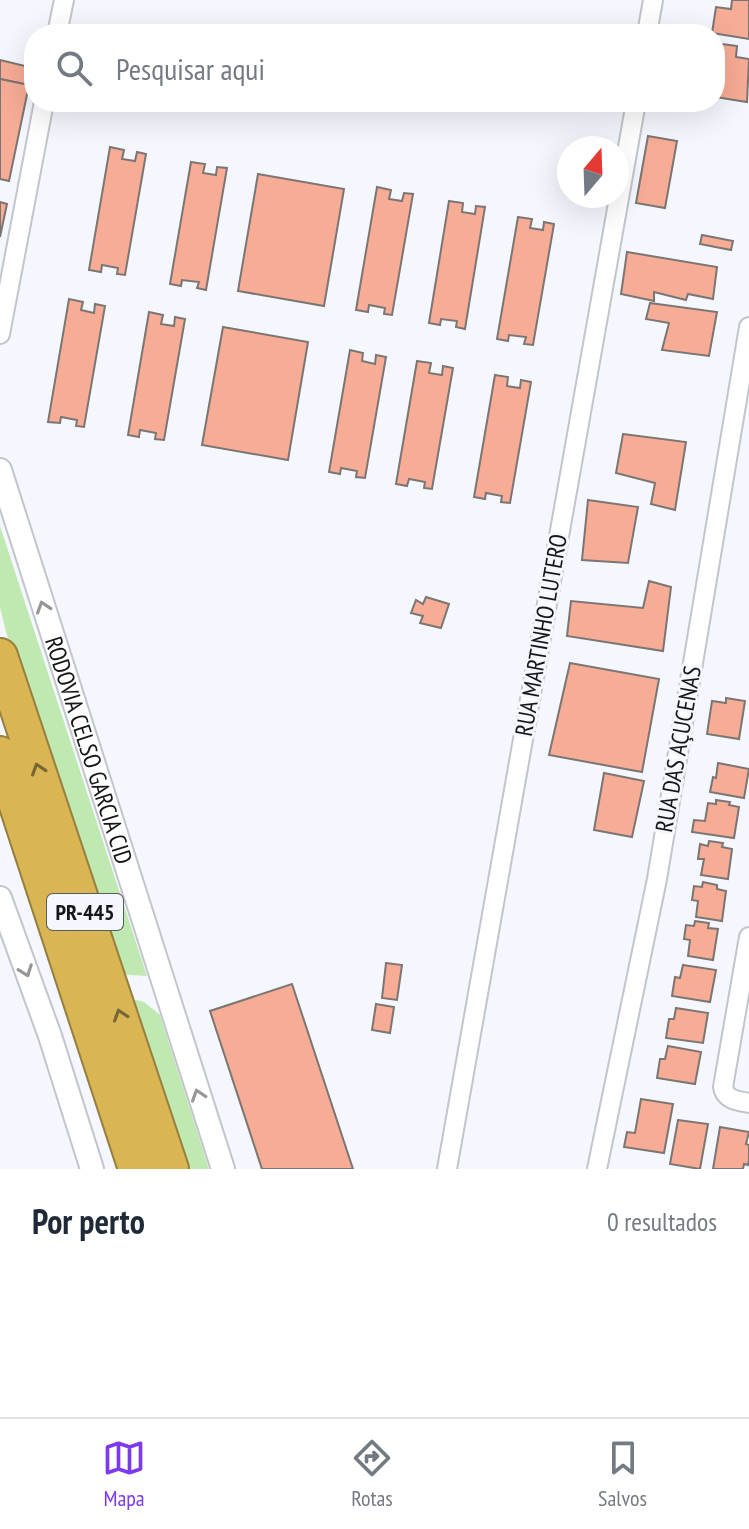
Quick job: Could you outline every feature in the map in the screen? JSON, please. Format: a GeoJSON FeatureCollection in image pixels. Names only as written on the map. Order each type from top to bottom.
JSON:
{"type":"FeatureCollection","features":[{"type":"Feature","properties":{"kind":"highway","name":"PR-445"},"geometry":{"type":"LineString","coordinates":[[0,656],[171,1169]]}},
{"type":"Feature","properties":{"kind":"highway","name":"PR-445"},"geometry":{"type":"LineString","coordinates":[[0,754],[136,1169]]}},
{"type":"Feature","properties":{"kind":"street"},"geometry":{"type":"LineString","coordinates":[[59,24],[64,0]]}},
{"type":"Feature","properties":{"kind":"street"},"geometry":{"type":"LineString","coordinates":[[649,24],[653,0]]}},
{"type":"Feature","properties":{"kind":"street"},"geometry":{"type":"LineString","coordinates":[[0,334],[42,112]]}},
{"type":"Feature","properties":{"kind":"street","name":"RUA MARTINHO LUTERO"},"geometry":{"type":"LineString","coordinates":[[447,1169],[634,112]]}},
{"type":"Feature","properties":{"kind":"street","name":"RUA DAS AÇUCENAS"},"geometry":{"type":"LineString","coordinates":[[597,1169],[657,879],[749,327]]}},
{"type":"Feature","properties":{"kind":"street","name":"RODOVIA CELSO GARCIA CID"},"geometry":{"type":"LineString","coordinates":[[0,470],[223,1169]]}},
{"type":"Feature","properties":{"kind":"street","name":"PR-445"},"geometry":{"type":"LineString","coordinates":[[0,898],[50,1036],[92,1169]]}},
{"type":"Feature","properties":{"kind":"street"},"geometry":{"type":"LineString","coordinates":[[749,937],[723,1087],[731,1099],[749,1103]]}},
{"type":"Feature","properties":{"kind":"green space"},"geometry":{"type":"Polygon","coordinates":[[[0,526],[147,976],[115,974],[6,632],[0,607],[0,526]]]}},
{"type":"Feature","properties":{"kind":"green space"},"geometry":{"type":"Polygon","coordinates":[[[132,999],[144,1002],[160,1015],[209,1169],[182,1169],[132,999]]]}},
{"type":"Feature","properties":{"kind":"building"},"geometry":{"type":"Polygon","coordinates":[[[732,0],[749,0],[749,39],[725,35],[725,24],[713,24],[716,7],[731,9],[732,0]]]}},
{"type":"Feature","properties":{"kind":"building"},"geometry":{"type":"Polygon","coordinates":[[[725,44],[737,46],[736,57],[749,59],[747,102],[725,99],[725,44]]]}},
{"type":"Feature","properties":{"kind":"building"},"geometry":{"type":"Polygon","coordinates":[[[0,60],[24,66],[24,84],[0,79],[0,60]]]}},
{"type":"Feature","properties":{"kind":"building"},"geometry":{"type":"Polygon","coordinates":[[[0,79],[24,84],[24,109],[9,181],[0,179],[0,79]]]}},
{"type":"Feature","properties":{"kind":"building"},"geometry":{"type":"Polygon","coordinates":[[[648,136],[677,141],[665,208],[636,203],[648,136]]]}},
{"type":"Feature","properties":{"kind":"building"},"geometry":{"type":"Polygon","coordinates":[[[110,147],[124,150],[122,159],[135,161],[137,152],[146,154],[125,275],[117,274],[118,268],[102,265],[101,272],[89,270],[110,147]]]}},
{"type":"Feature","properties":{"kind":"building"},"geometry":{"type":"Polygon","coordinates":[[[191,162],[205,164],[203,173],[216,175],[217,167],[227,168],[206,290],[197,288],[199,282],[182,280],[181,286],[170,284],[191,162]]]}},
{"type":"Feature","properties":{"kind":"building"},"geometry":{"type":"Polygon","coordinates":[[[258,174],[344,189],[324,306],[238,291],[258,174]]]}},
{"type":"Feature","properties":{"kind":"building"},"geometry":{"type":"Polygon","coordinates":[[[377,187],[391,190],[389,199],[402,201],[404,193],[413,194],[392,315],[384,314],[385,308],[369,305],[368,312],[356,310],[377,187]]]}},
{"type":"Feature","properties":{"kind":"building"},"geometry":{"type":"Polygon","coordinates":[[[449,201],[463,203],[462,212],[475,214],[476,206],[485,207],[465,329],[456,327],[457,321],[441,319],[440,325],[429,323],[449,201]]]}},
{"type":"Feature","properties":{"kind":"building"},"geometry":{"type":"Polygon","coordinates":[[[0,202],[7,204],[0,237],[0,202]]]}},
{"type":"Feature","properties":{"kind":"building"},"geometry":{"type":"Polygon","coordinates":[[[518,217],[532,219],[530,228],[543,230],[544,222],[554,224],[533,345],[524,344],[526,337],[509,335],[508,341],[497,339],[518,217]]]}},
{"type":"Feature","properties":{"kind":"building"},"geometry":{"type":"Polygon","coordinates":[[[702,235],[733,241],[731,250],[700,244],[702,235]]]}},
{"type":"Feature","properties":{"kind":"building"},"geometry":{"type":"Polygon","coordinates":[[[627,252],[717,267],[713,299],[688,294],[686,300],[654,292],[654,301],[621,294],[627,252]]]}},
{"type":"Feature","properties":{"kind":"building"},"geometry":{"type":"Polygon","coordinates":[[[69,299],[83,302],[81,310],[94,313],[95,304],[105,306],[84,427],[76,426],[77,420],[61,417],[60,423],[48,422],[69,299]]]}},
{"type":"Feature","properties":{"kind":"building"},"geometry":{"type":"Polygon","coordinates":[[[650,303],[717,312],[709,356],[662,350],[669,323],[646,319],[650,303]]]}},
{"type":"Feature","properties":{"kind":"building"},"geometry":{"type":"Polygon","coordinates":[[[149,312],[163,315],[161,324],[174,326],[175,317],[185,319],[164,440],[155,439],[156,433],[140,430],[139,437],[128,435],[149,312]]]}},
{"type":"Feature","properties":{"kind":"building"},"geometry":{"type":"Polygon","coordinates":[[[223,327],[308,342],[288,460],[202,445],[223,327]]]}},
{"type":"Feature","properties":{"kind":"building"},"geometry":{"type":"Polygon","coordinates":[[[350,350],[363,353],[362,361],[375,364],[376,355],[386,357],[365,478],[356,477],[357,471],[341,468],[340,474],[329,472],[350,350]]]}},
{"type":"Feature","properties":{"kind":"building"},"geometry":{"type":"Polygon","coordinates":[[[417,361],[431,363],[429,373],[442,375],[443,366],[453,368],[432,489],[424,488],[425,482],[409,479],[407,486],[396,484],[417,361]]]}},
{"type":"Feature","properties":{"kind":"building"},"geometry":{"type":"Polygon","coordinates":[[[495,375],[508,377],[507,386],[520,388],[521,380],[531,382],[510,503],[501,502],[502,496],[486,493],[485,499],[474,497],[495,375]]]}},
{"type":"Feature","properties":{"kind":"building"},"geometry":{"type":"Polygon","coordinates":[[[623,434],[686,442],[675,510],[651,504],[655,483],[616,473],[623,434]]]}},
{"type":"Feature","properties":{"kind":"building"},"geometry":{"type":"Polygon","coordinates":[[[588,500],[638,507],[628,563],[582,560],[588,500]]]}},
{"type":"Feature","properties":{"kind":"building"},"geometry":{"type":"Polygon","coordinates":[[[649,581],[671,587],[663,651],[567,636],[571,601],[643,608],[649,581]]]}},
{"type":"Feature","properties":{"kind":"building"},"geometry":{"type":"Polygon","coordinates":[[[426,597],[449,604],[441,628],[420,623],[423,616],[411,613],[416,600],[423,604],[426,597]]]}},
{"type":"Feature","properties":{"kind":"building"},"geometry":{"type":"Polygon","coordinates":[[[570,663],[659,679],[642,772],[549,755],[570,663]]]}},
{"type":"Feature","properties":{"kind":"building"},"geometry":{"type":"Polygon","coordinates":[[[726,698],[745,701],[739,739],[707,734],[712,701],[726,703],[726,698]]]}},
{"type":"Feature","properties":{"kind":"building"},"geometry":{"type":"Polygon","coordinates":[[[718,763],[749,769],[744,798],[710,792],[718,763]]]}},
{"type":"Feature","properties":{"kind":"building"},"geometry":{"type":"Polygon","coordinates":[[[604,773],[644,781],[632,837],[594,830],[604,773]]]}},
{"type":"Feature","properties":{"kind":"building"},"geometry":{"type":"Polygon","coordinates":[[[716,800],[739,807],[734,838],[692,832],[694,820],[705,821],[708,803],[716,804],[716,800]]]}},
{"type":"Feature","properties":{"kind":"building"},"geometry":{"type":"Polygon","coordinates":[[[709,841],[723,843],[722,847],[732,849],[728,879],[701,875],[704,859],[698,859],[700,844],[708,846],[709,841]]]}},
{"type":"Feature","properties":{"kind":"building"},"geometry":{"type":"Polygon","coordinates":[[[703,882],[726,891],[722,921],[696,917],[698,901],[692,900],[694,886],[702,887],[703,882]]]}},
{"type":"Feature","properties":{"kind":"building"},"geometry":{"type":"Polygon","coordinates":[[[695,921],[709,923],[708,928],[718,929],[713,960],[688,956],[690,940],[684,939],[686,925],[694,926],[695,921]]]}},
{"type":"Feature","properties":{"kind":"building"},"geometry":{"type":"Polygon","coordinates":[[[386,963],[402,965],[397,1000],[382,998],[386,963]]]}},
{"type":"Feature","properties":{"kind":"building"},"geometry":{"type":"Polygon","coordinates":[[[683,965],[716,970],[710,1002],[672,996],[675,977],[680,978],[683,965]]]}},
{"type":"Feature","properties":{"kind":"building"},"geometry":{"type":"Polygon","coordinates":[[[292,984],[353,1169],[262,1169],[210,1011],[292,984]]]}},
{"type":"Feature","properties":{"kind":"building"},"geometry":{"type":"Polygon","coordinates":[[[376,1004],[394,1007],[390,1033],[372,1030],[376,1004]]]}},
{"type":"Feature","properties":{"kind":"building"},"geometry":{"type":"Polygon","coordinates":[[[676,1008],[708,1013],[703,1043],[666,1038],[669,1019],[674,1019],[676,1008]]]}},
{"type":"Feature","properties":{"kind":"building"},"geometry":{"type":"Polygon","coordinates":[[[668,1046],[701,1052],[695,1084],[657,1078],[660,1059],[665,1059],[668,1046]]]}},
{"type":"Feature","properties":{"kind":"building"},"geometry":{"type":"Polygon","coordinates":[[[641,1099],[673,1104],[664,1153],[624,1147],[627,1132],[635,1133],[641,1099]]]}},
{"type":"Feature","properties":{"kind":"building"},"geometry":{"type":"Polygon","coordinates":[[[678,1120],[708,1124],[700,1169],[670,1164],[678,1120]]]}},
{"type":"Feature","properties":{"kind":"building"},"geometry":{"type":"Polygon","coordinates":[[[720,1127],[749,1132],[746,1144],[749,1145],[749,1160],[743,1169],[713,1169],[720,1127]]]}}]}
